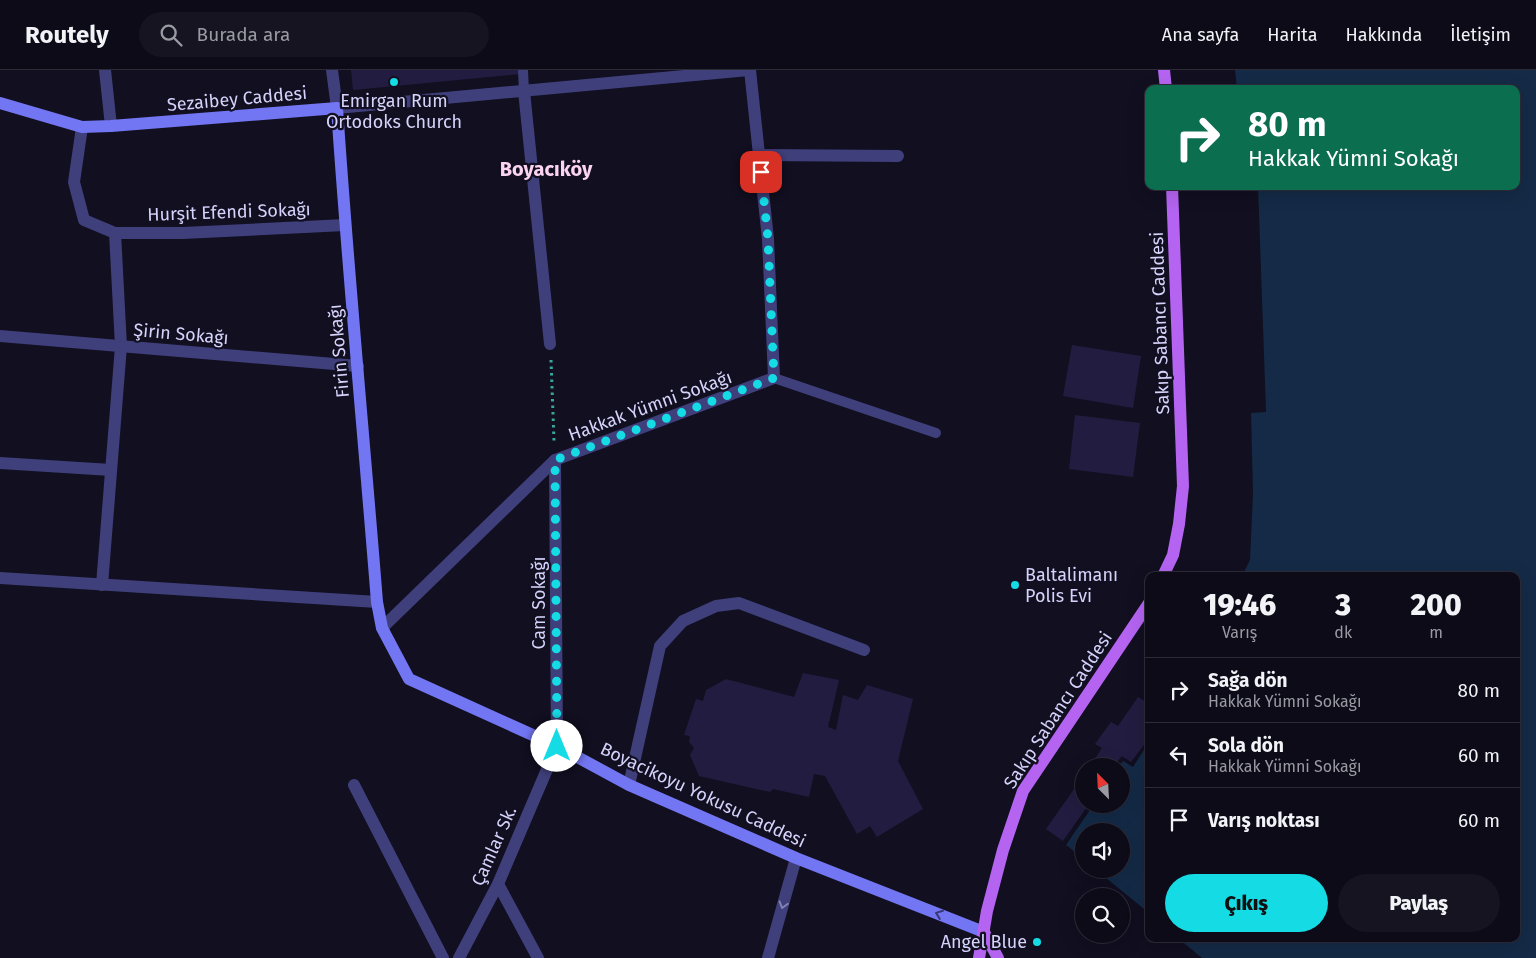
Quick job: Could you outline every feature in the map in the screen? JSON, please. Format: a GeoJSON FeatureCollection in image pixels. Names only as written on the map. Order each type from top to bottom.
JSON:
{"type":"FeatureCollection","features":[{"type":"Feature","properties":{"kind":"main road"},"geometry":{"type":"LineString","coordinates":[[1164,70],[1166,85]]}},
{"type":"Feature","properties":{"kind":"main road","name":"Sakıp Sabancı Caddesi"},"geometry":{"type":"LineString","coordinates":[[1165,572],[1173,556],[1180,524],[1183,486],[1172,190]]}},
{"type":"Feature","properties":{"kind":"main road","name":"Sakıp Sabancı Caddesi"},"geometry":{"type":"LineString","coordinates":[[979,958],[1003,850],[1023,791],[1145,609]]}},
{"type":"Feature","properties":{"kind":"main road"},"geometry":{"type":"LineString","coordinates":[[984,932],[998,958]]}},
{"type":"Feature","properties":{"kind":"street"},"geometry":{"type":"LineString","coordinates":[[105,70],[111,126]]}},
{"type":"Feature","properties":{"kind":"street","name":"Firin Sokağı"},"geometry":{"type":"LineString","coordinates":[[332,70],[337,108],[377,602],[382,628]]}},
{"type":"Feature","properties":{"kind":"street"},"geometry":{"type":"LineString","coordinates":[[750,70],[768,239],[774,378]]}},
{"type":"Feature","properties":{"kind":"street","name":"Sezaibey Caddesi"},"geometry":{"type":"LineString","coordinates":[[0,103],[82,127],[111,126],[337,108],[750,70]]}},
{"type":"Feature","properties":{"kind":"street"},"geometry":{"type":"LineString","coordinates":[[524,91],[550,344]]}},
{"type":"Feature","properties":{"kind":"street"},"geometry":{"type":"LineString","coordinates":[[82,127],[74,182],[84,220],[115,233],[121,346],[102,585]]}},
{"type":"Feature","properties":{"kind":"street"},"geometry":{"type":"LineString","coordinates":[[760,155],[898,156]]}},
{"type":"Feature","properties":{"kind":"street","name":"Hurşit Efendi Sokağı"},"geometry":{"type":"LineString","coordinates":[[115,233],[183,233],[345,225]]}},
{"type":"Feature","properties":{"kind":"street","name":"Şirin Sokağı"},"geometry":{"type":"LineString","coordinates":[[0,336],[358,366]]}},
{"type":"Feature","properties":{"kind":"street","name":"Hakkak Yümni Sokağı"},"geometry":{"type":"LineString","coordinates":[[382,628],[555,460],[774,378]]}},
{"type":"Feature","properties":{"kind":"street","name":"Cam Sokağı"},"geometry":{"type":"LineString","coordinates":[[555,460],[557,746]]}},
{"type":"Feature","properties":{"kind":"street"},"geometry":{"type":"LineString","coordinates":[[0,464],[111,470]]}},
{"type":"Feature","properties":{"kind":"street"},"geometry":{"type":"LineString","coordinates":[[0,578],[377,602]]}},
{"type":"Feature","properties":{"kind":"street"},"geometry":{"type":"LineString","coordinates":[[629,785],[660,646],[683,620],[716,606],[739,602],[864,650]]}},
{"type":"Feature","properties":{"kind":"street","name":"Boyacikoyu Yokusu Caddesi"},"geometry":{"type":"LineString","coordinates":[[382,628],[409,679],[557,746],[629,785],[796,858],[984,932]]}},
{"type":"Feature","properties":{"kind":"street","name":"Çamlar Sk."},"geometry":{"type":"LineString","coordinates":[[459,958],[498,884],[557,746]]}},
{"type":"Feature","properties":{"kind":"street"},"geometry":{"type":"LineString","coordinates":[[354,784],[443,958]]}},
{"type":"Feature","properties":{"kind":"street"},"geometry":{"type":"LineString","coordinates":[[768,958],[796,858]]}},
{"type":"Feature","properties":{"kind":"street"},"geometry":{"type":"LineString","coordinates":[[498,884],[538,958]]}},
{"type":"Feature","properties":{"kind":"lane"},"geometry":{"type":"LineString","coordinates":[[523,70],[524,91]]}},
{"type":"Feature","properties":{"kind":"lane"},"geometry":{"type":"LineString","coordinates":[[774,378],[936,433]]}},
{"type":"Feature","properties":{"kind":"path"},"geometry":{"type":"LineString","coordinates":[[550,344],[555,460]]}},
{"type":"Feature","properties":{"kind":"water"},"geometry":{"type":"Polygon","coordinates":[[[1235,70],[1536,70],[1536,958],[1202,958],[1183,942],[1520,942],[1520,572],[1244,572],[1250,560],[1253,493],[1251,413],[1266,412],[1258,190],[1520,190],[1520,85],[1237,85],[1235,70]]]}},
{"type":"Feature","properties":{"kind":"water"},"geometry":{"type":"Polygon","coordinates":[[[1145,748],[1145,910],[1130,898],[1130,888],[1118,888],[1106,878],[1130,878],[1130,823],[1081,823],[1088,813],[1130,813],[1130,765],[1133,767],[1145,748]]]}},
{"type":"Feature","properties":{"kind":"water"},"geometry":{"type":"Polygon","coordinates":[[[1075,832],[1075,852],[1066,845],[1075,832]]]}},
{"type":"Feature","properties":{"kind":"building","name":"Emirgan Rum Ortodoks Church"},"geometry":{"type":"Polygon","coordinates":[[[351,70],[521,70],[521,74],[353,90],[351,70]]]}},
{"type":"Feature","properties":{"kind":"building"},"geometry":{"type":"Polygon","coordinates":[[[1072,345],[1141,356],[1133,408],[1063,396],[1072,345]]]}},
{"type":"Feature","properties":{"kind":"building"},"geometry":{"type":"Polygon","coordinates":[[[1075,415],[1140,423],[1133,477],[1069,469],[1075,415]]]}},
{"type":"Feature","properties":{"kind":"building"},"geometry":{"type":"Polygon","coordinates":[[[803,673],[839,680],[828,727],[836,730],[843,695],[858,700],[867,685],[913,699],[898,761],[923,809],[877,837],[870,826],[857,834],[825,776],[814,774],[809,797],[773,789],[770,792],[699,776],[690,755],[694,748],[689,742],[690,736],[684,735],[696,699],[703,701],[706,690],[726,679],[794,697],[803,673]]]}},
{"type":"Feature","properties":{"kind":"building"},"geometry":{"type":"Polygon","coordinates":[[[1138,697],[1145,701],[1145,743],[1131,762],[1130,758],[1122,756],[1120,758],[1095,758],[1102,748],[1095,744],[1111,722],[1118,726],[1138,697]]]}},
{"type":"Feature","properties":{"kind":"building"},"geometry":{"type":"Polygon","coordinates":[[[1075,788],[1075,813],[1083,813],[1063,841],[1046,829],[1075,788]]]}},
{"type":"Feature","properties":{"kind":"place","name":"Emirgan Rum Ortodoks Church"},"geometry":{"type":"Point","coordinates":[394,82]}},
{"type":"Feature","properties":{"kind":"place","name":"Baltalimanı Polis Evi"},"geometry":{"type":"Point","coordinates":[1015,585]}},
{"type":"Feature","properties":{"kind":"place","name":"Angel Blue"},"geometry":{"type":"Point","coordinates":[1037,942]}},
{"type":"Feature","properties":{"kind":"district","name":"Boyacıköy"},"geometry":{"type":"Point","coordinates":[546,169]}},
{"type":"Feature","properties":{"kind":"route"},"geometry":{"type":"LineString","coordinates":[[557,746],[555,460],[774,378],[768,239],[761,172]]}}]}
